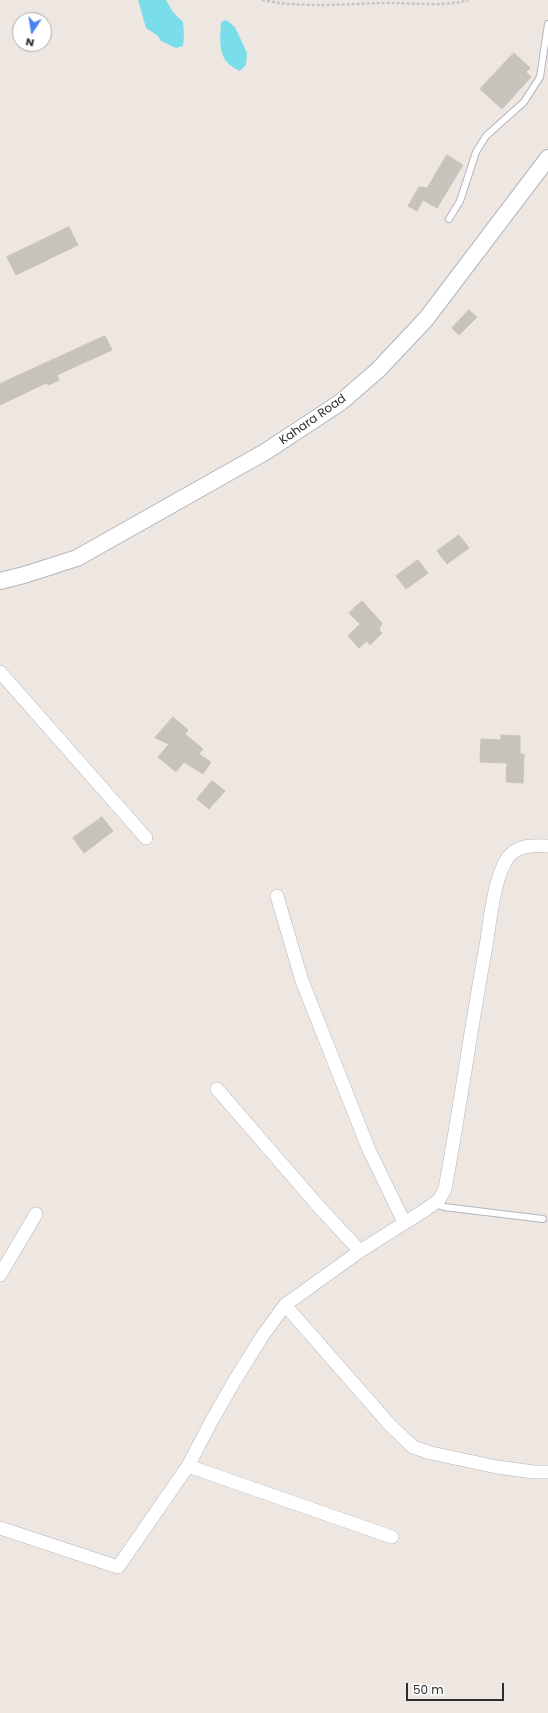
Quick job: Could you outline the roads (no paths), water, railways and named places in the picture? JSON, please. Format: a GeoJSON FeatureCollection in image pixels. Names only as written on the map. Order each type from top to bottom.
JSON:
{"type":"FeatureCollection","features":[{"type":"Feature","properties":{"kind":"street","name":"Kahara Road"},"geometry":{"type":"LineString","coordinates":[[0,580],[24,575],[77,558],[265,452],[341,402],[378,370],[426,319],[548,158]]}},
{"type":"Feature","properties":{"kind":"street"},"geometry":{"type":"LineString","coordinates":[[0,672],[146,838]]}},
{"type":"Feature","properties":{"kind":"street"},"geometry":{"type":"LineString","coordinates":[[0,1528],[118,1567],[188,1466],[235,1380],[263,1335],[285,1305],[360,1251],[439,1200],[445,1189],[492,908],[501,870],[509,856],[519,847],[540,845],[548,846]]}},
{"type":"Feature","properties":{"kind":"street"},"geometry":{"type":"LineString","coordinates":[[277,896],[302,981],[369,1150],[404,1222]]}},
{"type":"Feature","properties":{"kind":"street"},"geometry":{"type":"LineString","coordinates":[[217,1089],[320,1208],[360,1251]]}},
{"type":"Feature","properties":{"kind":"street"},"geometry":{"type":"LineString","coordinates":[[0,1275],[36,1214]]}},
{"type":"Feature","properties":{"kind":"street"},"geometry":{"type":"LineString","coordinates":[[285,1305],[390,1425],[413,1447],[431,1453],[497,1467],[534,1472],[548,1472]]}},
{"type":"Feature","properties":{"kind":"street"},"geometry":{"type":"LineString","coordinates":[[188,1466],[392,1537]]}},
{"type":"Feature","properties":{"kind":"lane"},"geometry":{"type":"LineString","coordinates":[[449,219],[460,201],[476,152],[486,136],[524,102],[540,77],[548,24]]}},
{"type":"Feature","properties":{"kind":"lane"},"geometry":{"type":"LineString","coordinates":[[434,1204],[444,1207],[543,1220]]}},
{"type":"Feature","properties":{"kind":"water"},"geometry":{"type":"Polygon","coordinates":[[[138,0],[166,0],[173,12],[183,22],[183,46],[176,48],[161,41],[158,36],[146,28],[138,0]]]}},
{"type":"Feature","properties":{"kind":"water"},"geometry":{"type":"Polygon","coordinates":[[[226,20],[235,27],[247,53],[246,65],[240,71],[227,62],[222,51],[220,38],[221,22],[226,20]]]}}]}
